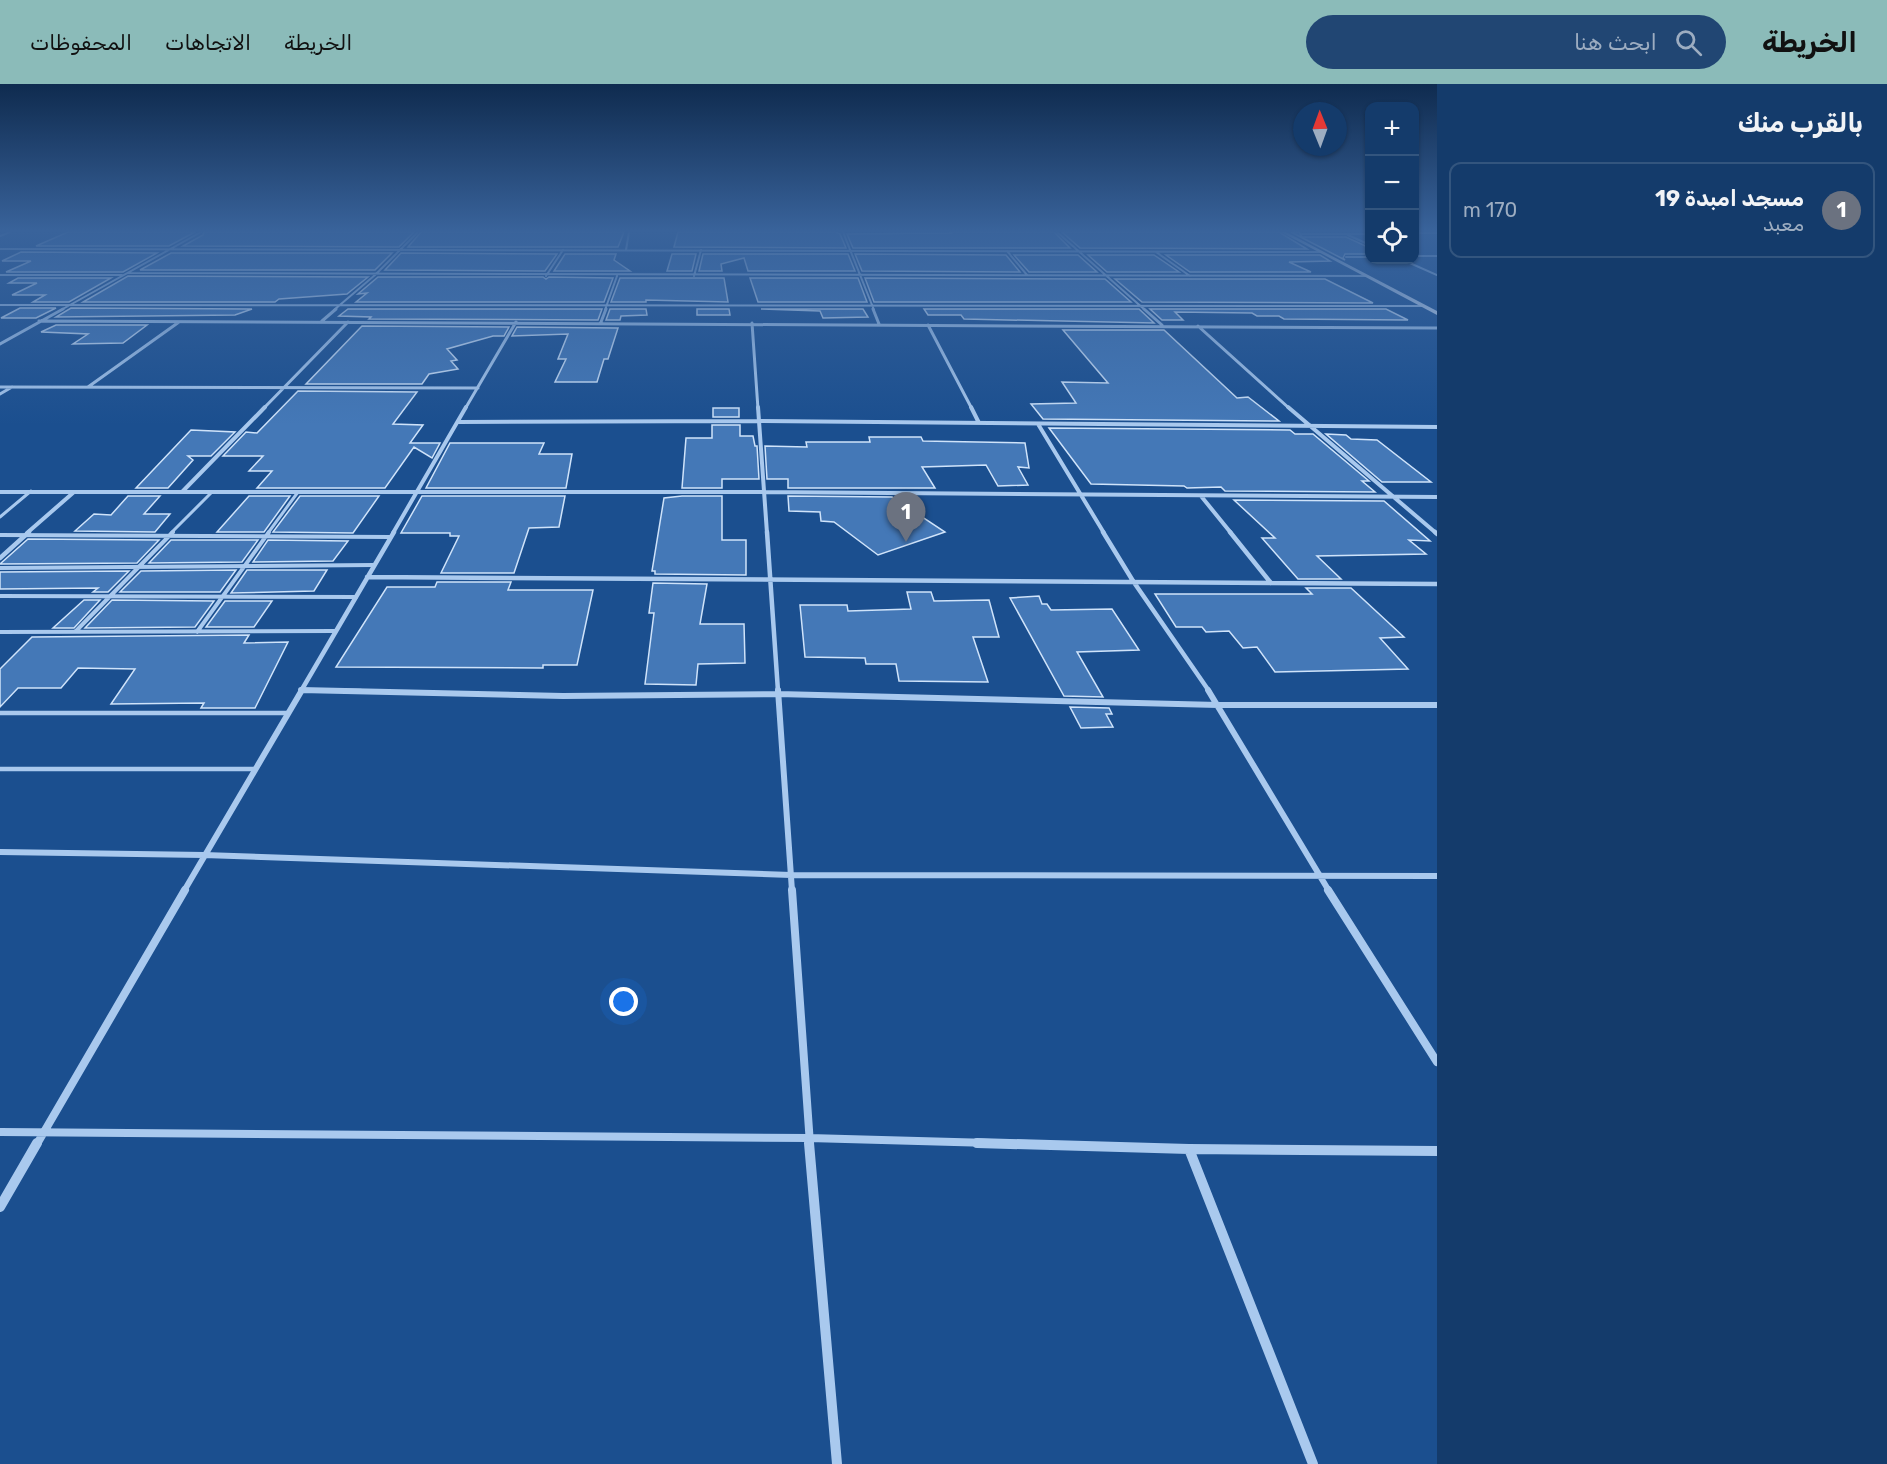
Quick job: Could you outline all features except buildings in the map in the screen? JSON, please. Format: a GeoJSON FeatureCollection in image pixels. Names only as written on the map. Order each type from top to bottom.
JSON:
{"type":"FeatureCollection","features":[{"type":"Feature","properties":{"kind":"main road"},"geometry":{"type":"LineString","coordinates":[[1406,296],[1437,313]]}},
{"type":"Feature","properties":{"kind":"street"},"geometry":{"type":"LineString","coordinates":[[0,342],[8,340],[84,296]]}},
{"type":"Feature","properties":{"kind":"street"},"geometry":{"type":"LineString","coordinates":[[321,322],[349,296]]}},
{"type":"Feature","properties":{"kind":"street"},"geometry":{"type":"LineString","coordinates":[[601,322],[610,296]]}},
{"type":"Feature","properties":{"kind":"street"},"geometry":{"type":"LineString","coordinates":[[867,296],[879,324]]}},
{"type":"Feature","properties":{"kind":"street"},"geometry":{"type":"LineString","coordinates":[[1129,296],[1162,326]]}},
{"type":"Feature","properties":{"kind":"street"},"geometry":{"type":"LineString","coordinates":[[0,305],[1424,306]]}},
{"type":"Feature","properties":{"kind":"street"},"geometry":{"type":"LineString","coordinates":[[39,321],[601,322],[1437,328]]}},
{"type":"Feature","properties":{"kind":"street"},"geometry":{"type":"LineString","coordinates":[[87,387],[180,321]]}},
{"type":"Feature","properties":{"kind":"street"},"geometry":{"type":"LineString","coordinates":[[182,492],[348,322]]}},
{"type":"Feature","properties":{"kind":"street"},"geometry":{"type":"LineString","coordinates":[[0,1207],[516,322]]}},
{"type":"Feature","properties":{"kind":"street"},"geometry":{"type":"LineString","coordinates":[[752,323],[808,1138],[837,1464]]}},
{"type":"Feature","properties":{"kind":"street"},"geometry":{"type":"LineString","coordinates":[[928,325],[979,423]]}},
{"type":"Feature","properties":{"kind":"street"},"geometry":{"type":"LineString","coordinates":[[1198,326],[1309,426],[1437,534]]}},
{"type":"Feature","properties":{"kind":"street"},"geometry":{"type":"LineString","coordinates":[[0,387],[478,388]]}},
{"type":"Feature","properties":{"kind":"street"},"geometry":{"type":"LineString","coordinates":[[0,394],[13,387]]}},
{"type":"Feature","properties":{"kind":"street"},"geometry":{"type":"LineString","coordinates":[[458,422],[759,421],[1437,427]]}},
{"type":"Feature","properties":{"kind":"street"},"geometry":{"type":"LineString","coordinates":[[1038,423],[1133,581],[1218,705],[1319,876],[1437,1062]]}},
{"type":"Feature","properties":{"kind":"street"},"geometry":{"type":"LineString","coordinates":[[0,492],[763,492],[1437,497]]}},
{"type":"Feature","properties":{"kind":"street"},"geometry":{"type":"LineString","coordinates":[[0,558],[74,492]]}},
{"type":"Feature","properties":{"kind":"street"},"geometry":{"type":"LineString","coordinates":[[1201,496],[1271,583]]}},
{"type":"Feature","properties":{"kind":"street"},"geometry":{"type":"LineString","coordinates":[[367,577],[1437,584]]}},
{"type":"Feature","properties":{"kind":"street"},"geometry":{"type":"LineString","coordinates":[[301,690],[563,696],[778,694],[1218,705],[1437,705]]}},
{"type":"Feature","properties":{"kind":"street"},"geometry":{"type":"LineString","coordinates":[[0,852],[204,855],[790,875],[1437,876]]}},
{"type":"Feature","properties":{"kind":"street"},"geometry":{"type":"LineString","coordinates":[[0,1132],[808,1138],[1189,1149],[1437,1152]]}},
{"type":"Feature","properties":{"kind":"street"},"geometry":{"type":"LineString","coordinates":[[1189,1149],[1313,1464]]}},
{"type":"Feature","properties":{"kind":"lane"},"geometry":{"type":"LineString","coordinates":[[0,517],[31,491]]}},
{"type":"Feature","properties":{"kind":"lane"},"geometry":{"type":"LineString","coordinates":[[75,632],[212,492]]}},
{"type":"Feature","properties":{"kind":"lane"},"geometry":{"type":"LineString","coordinates":[[197,633],[298,492]]}},
{"type":"Feature","properties":{"kind":"lane"},"geometry":{"type":"LineString","coordinates":[[0,535],[390,537]]}},
{"type":"Feature","properties":{"kind":"lane"},"geometry":{"type":"LineString","coordinates":[[0,568],[374,565]]}},
{"type":"Feature","properties":{"kind":"lane"},"geometry":{"type":"LineString","coordinates":[[0,596],[356,597]]}},
{"type":"Feature","properties":{"kind":"lane"},"geometry":{"type":"LineString","coordinates":[[0,632],[335,631]]}},
{"type":"Feature","properties":{"kind":"lane"},"geometry":{"type":"LineString","coordinates":[[0,713],[288,713]]}},
{"type":"Feature","properties":{"kind":"lane"},"geometry":{"type":"LineString","coordinates":[[0,769],[255,769]]}},
{"type":"Feature","properties":{"kind":"place","name":"مسجد امبدة 19"},"geometry":{"type":"Point","coordinates":[906,542]}}]}
